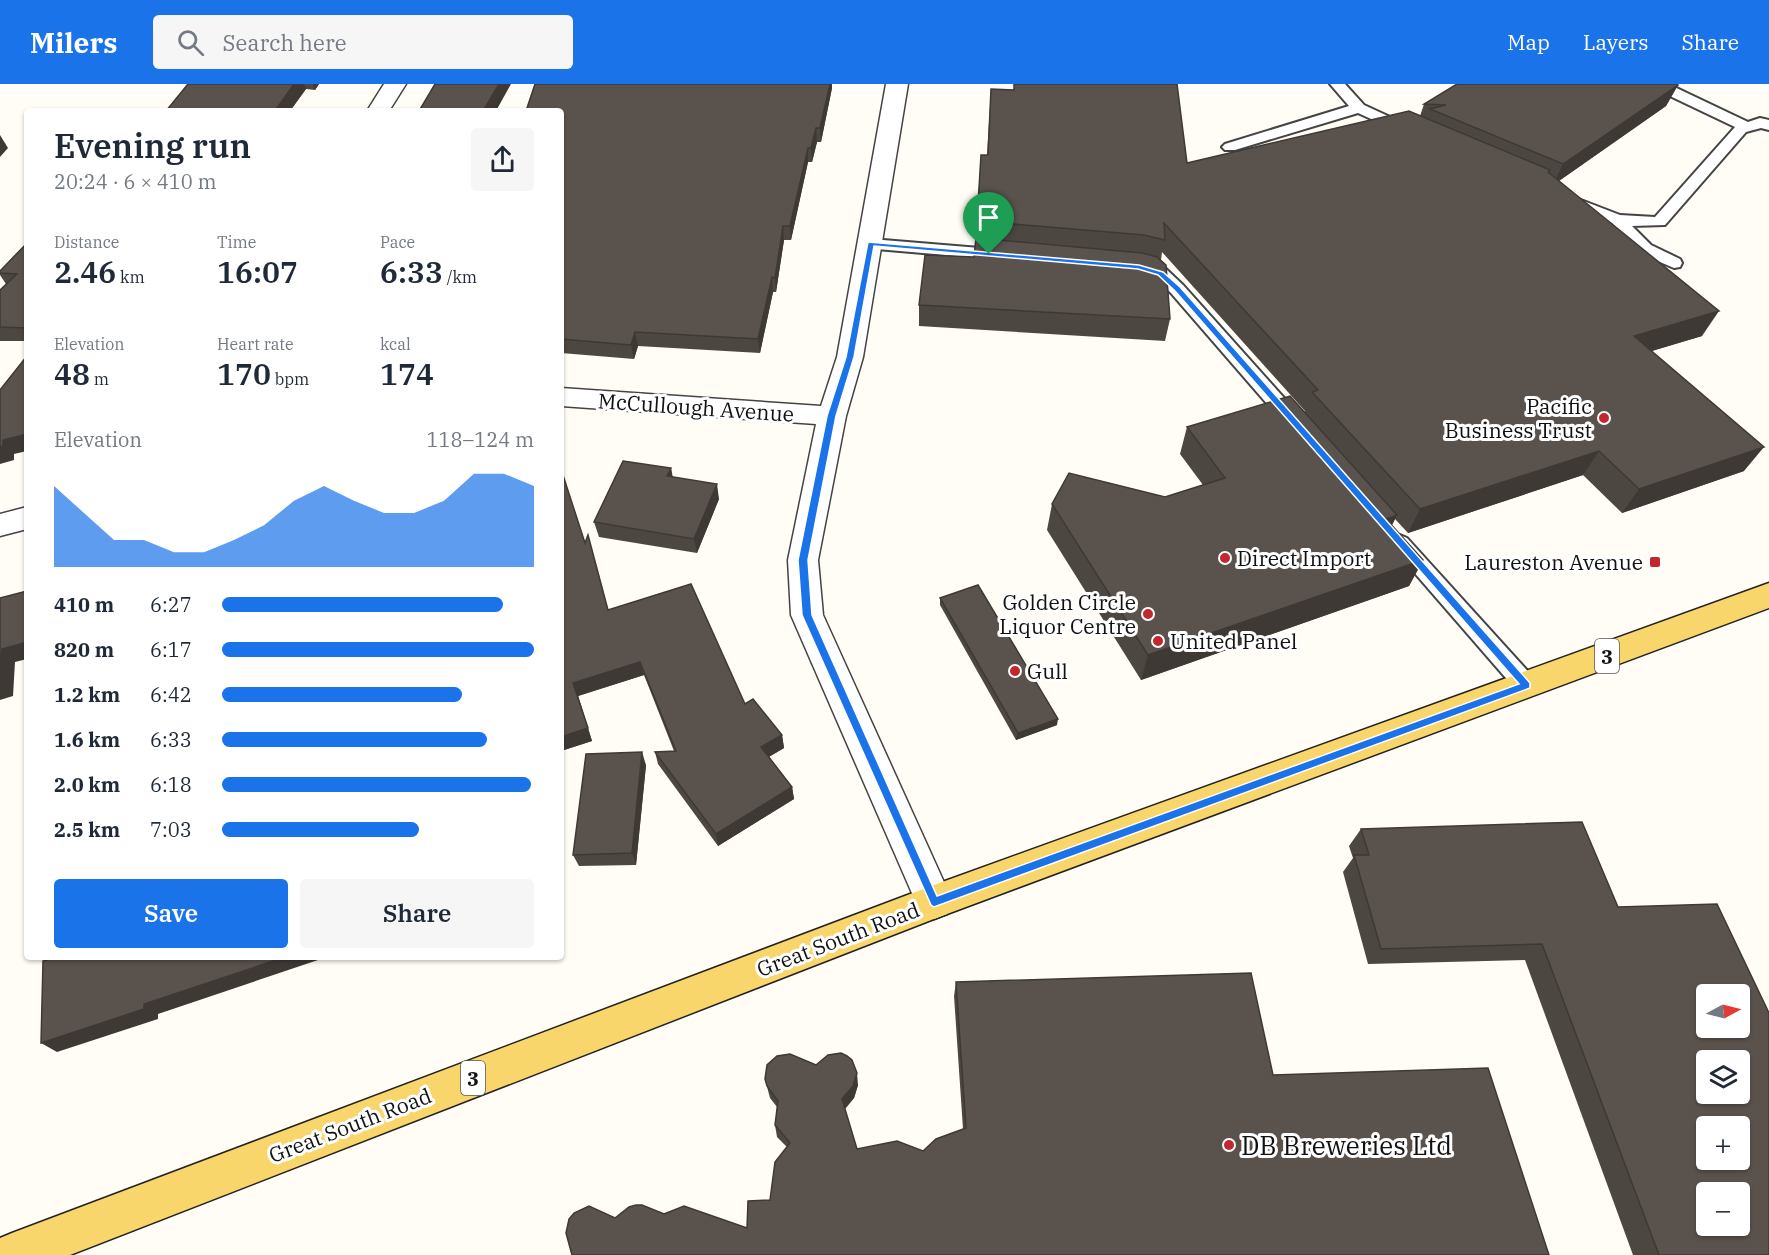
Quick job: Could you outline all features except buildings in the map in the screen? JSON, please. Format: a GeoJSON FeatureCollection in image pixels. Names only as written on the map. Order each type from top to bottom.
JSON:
{"type":"FeatureCollection","features":[{"type":"Feature","properties":{"kind":"main road","name":"Great South Road"},"geometry":{"type":"LineString","coordinates":[[12,1255],[934,902],[1769,595]]}},
{"type":"Feature","properties":{"kind":"street"},"geometry":{"type":"LineString","coordinates":[[380,108],[395,84]]}},
{"type":"Feature","properties":{"kind":"street"},"geometry":{"type":"LineString","coordinates":[[897,84],[850,357],[832,416],[803,560],[807,615],[934,902]]}},
{"type":"Feature","properties":{"kind":"street","name":"McCullough Avenue"},"geometry":{"type":"LineString","coordinates":[[564,397],[832,416]]}},
{"type":"Feature","properties":{"kind":"street"},"geometry":{"type":"LineString","coordinates":[[0,525],[24,519]]}},
{"type":"Feature","properties":{"kind":"lane"},"geometry":{"type":"LineString","coordinates":[[1337,84],[1359,108],[1420,136]]}},
{"type":"Feature","properties":{"kind":"lane"},"geometry":{"type":"LineString","coordinates":[[1656,84],[1747,127]]}},
{"type":"Feature","properties":{"kind":"lane"},"geometry":{"type":"LineString","coordinates":[[1230,147],[1359,108]]}},
{"type":"Feature","properties":{"kind":"lane"},"geometry":{"type":"LineString","coordinates":[[1555,194],[1617,220],[1659,222],[1742,129],[1760,123],[1769,125]]}},
{"type":"Feature","properties":{"kind":"lane"},"geometry":{"type":"LineString","coordinates":[[1617,220],[1645,249],[1674,263]]}},
{"type":"Feature","properties":{"kind":"lane"},"geometry":{"type":"LineString","coordinates":[[871,244],[1020,256]]}},
{"type":"Feature","properties":{"kind":"lane"},"geometry":{"type":"LineString","coordinates":[[1127,266],[1160,273],[1177,289],[1310,440]]}},
{"type":"Feature","properties":{"kind":"lane"},"geometry":{"type":"LineString","coordinates":[[1388,529],[1526,685]]}},
{"type":"Feature","properties":{"kind":"place","name":"Pacific Business Trust"},"geometry":{"type":"Point","coordinates":[1604,418]}},
{"type":"Feature","properties":{"kind":"place","name":"Direct Import"},"geometry":{"type":"Point","coordinates":[1225,558]}},
{"type":"Feature","properties":{"kind":"place","name":"Laureston Avenue"},"geometry":{"type":"Point","coordinates":[1655,562]}},
{"type":"Feature","properties":{"kind":"place","name":"Golden Circle Liquor Centre"},"geometry":{"type":"Point","coordinates":[1148,614]}},
{"type":"Feature","properties":{"kind":"place","name":"United Panel"},"geometry":{"type":"Point","coordinates":[1158,641]}},
{"type":"Feature","properties":{"kind":"place","name":"Gull"},"geometry":{"type":"Point","coordinates":[1015,671]}},
{"type":"Feature","properties":{"kind":"place","name":"DB Breweries Ltd"},"geometry":{"type":"Point","coordinates":[1229,1145]}},
{"type":"Feature","properties":{"kind":"route"},"geometry":{"type":"LineString","coordinates":[[871,244],[989,254],[1139,267],[1160,273],[1177,289],[1526,685],[934,902],[807,615],[803,560],[832,416],[850,357],[871,244]]}}]}
